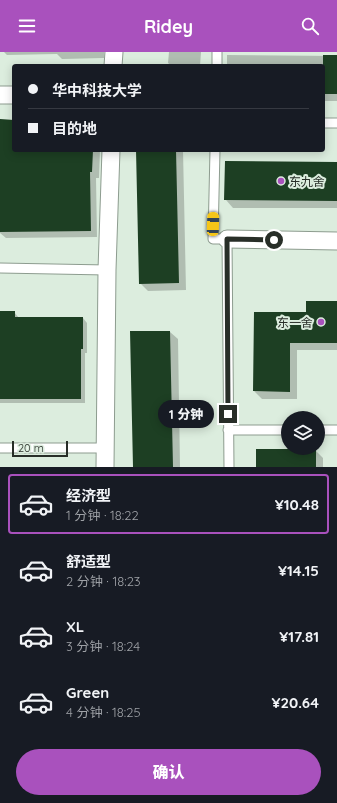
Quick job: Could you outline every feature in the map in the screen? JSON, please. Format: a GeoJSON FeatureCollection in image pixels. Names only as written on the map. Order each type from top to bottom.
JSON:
{"type":"FeatureCollection","features":[{"type":"Feature","properties":{"kind":"street"},"geometry":{"type":"LineString","coordinates":[[113,64],[114,52]]}},
{"type":"Feature","properties":{"kind":"street"},"geometry":{"type":"LineString","coordinates":[[0,94],[12,95]]}},
{"type":"Feature","properties":{"kind":"street"},"geometry":{"type":"LineString","coordinates":[[105,467],[107,270],[111,152]]}},
{"type":"Feature","properties":{"kind":"street"},"geometry":{"type":"LineString","coordinates":[[227,239],[337,241]]}},
{"type":"Feature","properties":{"kind":"lane"},"geometry":{"type":"LineString","coordinates":[[217,64],[218,52]]}},
{"type":"Feature","properties":{"kind":"lane"},"geometry":{"type":"LineString","coordinates":[[325,123],[337,123]]}},
{"type":"Feature","properties":{"kind":"lane"},"geometry":{"type":"LineString","coordinates":[[215,152],[213,239],[227,239],[229,467]]}},
{"type":"Feature","properties":{"kind":"lane"},"geometry":{"type":"LineString","coordinates":[[0,268],[107,270]]}},
{"type":"Feature","properties":{"kind":"lane"},"geometry":{"type":"LineString","coordinates":[[228,430],[281,430]]}},
{"type":"Feature","properties":{"kind":"lane"},"geometry":{"type":"LineString","coordinates":[[325,430],[337,430]]}},
{"type":"Feature","properties":{"kind":"lane"},"geometry":{"type":"LineString","coordinates":[[0,448],[105,448]]}},
{"type":"Feature","properties":{"kind":"building"},"geometry":{"type":"Polygon","coordinates":[[[323,55],[337,55],[337,94],[325,94],[325,64],[323,64],[323,55]]]}},
{"type":"Feature","properties":{"kind":"building"},"geometry":{"type":"Polygon","coordinates":[[[0,119],[12,120],[12,152],[93,152],[92,172],[90,172],[91,231],[0,232],[0,119]]]}},
{"type":"Feature","properties":{"kind":"building"},"geometry":{"type":"Polygon","coordinates":[[[136,152],[176,152],[179,283],[139,284],[136,152]]]}},
{"type":"Feature","properties":{"kind":"building","name":"东九舍"},"geometry":{"type":"Polygon","coordinates":[[[225,161],[337,162],[337,201],[224,200],[225,161]]]}},
{"type":"Feature","properties":{"kind":"building"},"geometry":{"type":"Polygon","coordinates":[[[306,301],[337,301],[337,343],[290,343],[290,392],[253,391],[254,312],[306,312],[306,301]]]}},
{"type":"Feature","properties":{"kind":"building"},"geometry":{"type":"Polygon","coordinates":[[[0,311],[15,311],[15,317],[83,317],[83,349],[81,349],[81,399],[0,399],[0,311]]]}},
{"type":"Feature","properties":{"kind":"building"},"geometry":{"type":"Polygon","coordinates":[[[130,331],[170,331],[173,467],[133,467],[130,331]]]}},
{"type":"Feature","properties":{"kind":"building"},"geometry":{"type":"Polygon","coordinates":[[[256,449],[281,449],[281,455],[316,455],[316,467],[256,467],[256,449]]]}},
{"type":"Feature","properties":{"kind":"place","name":"东九舍"},"geometry":{"type":"Point","coordinates":[281,181]}},
{"type":"Feature","properties":{"kind":"place","name":"东一舍"},"geometry":{"type":"Point","coordinates":[321,322]}},
{"type":"Feature","properties":{"kind":"route"},"geometry":{"type":"LineString","coordinates":[[228,414],[227,239],[274,240]]}}]}
